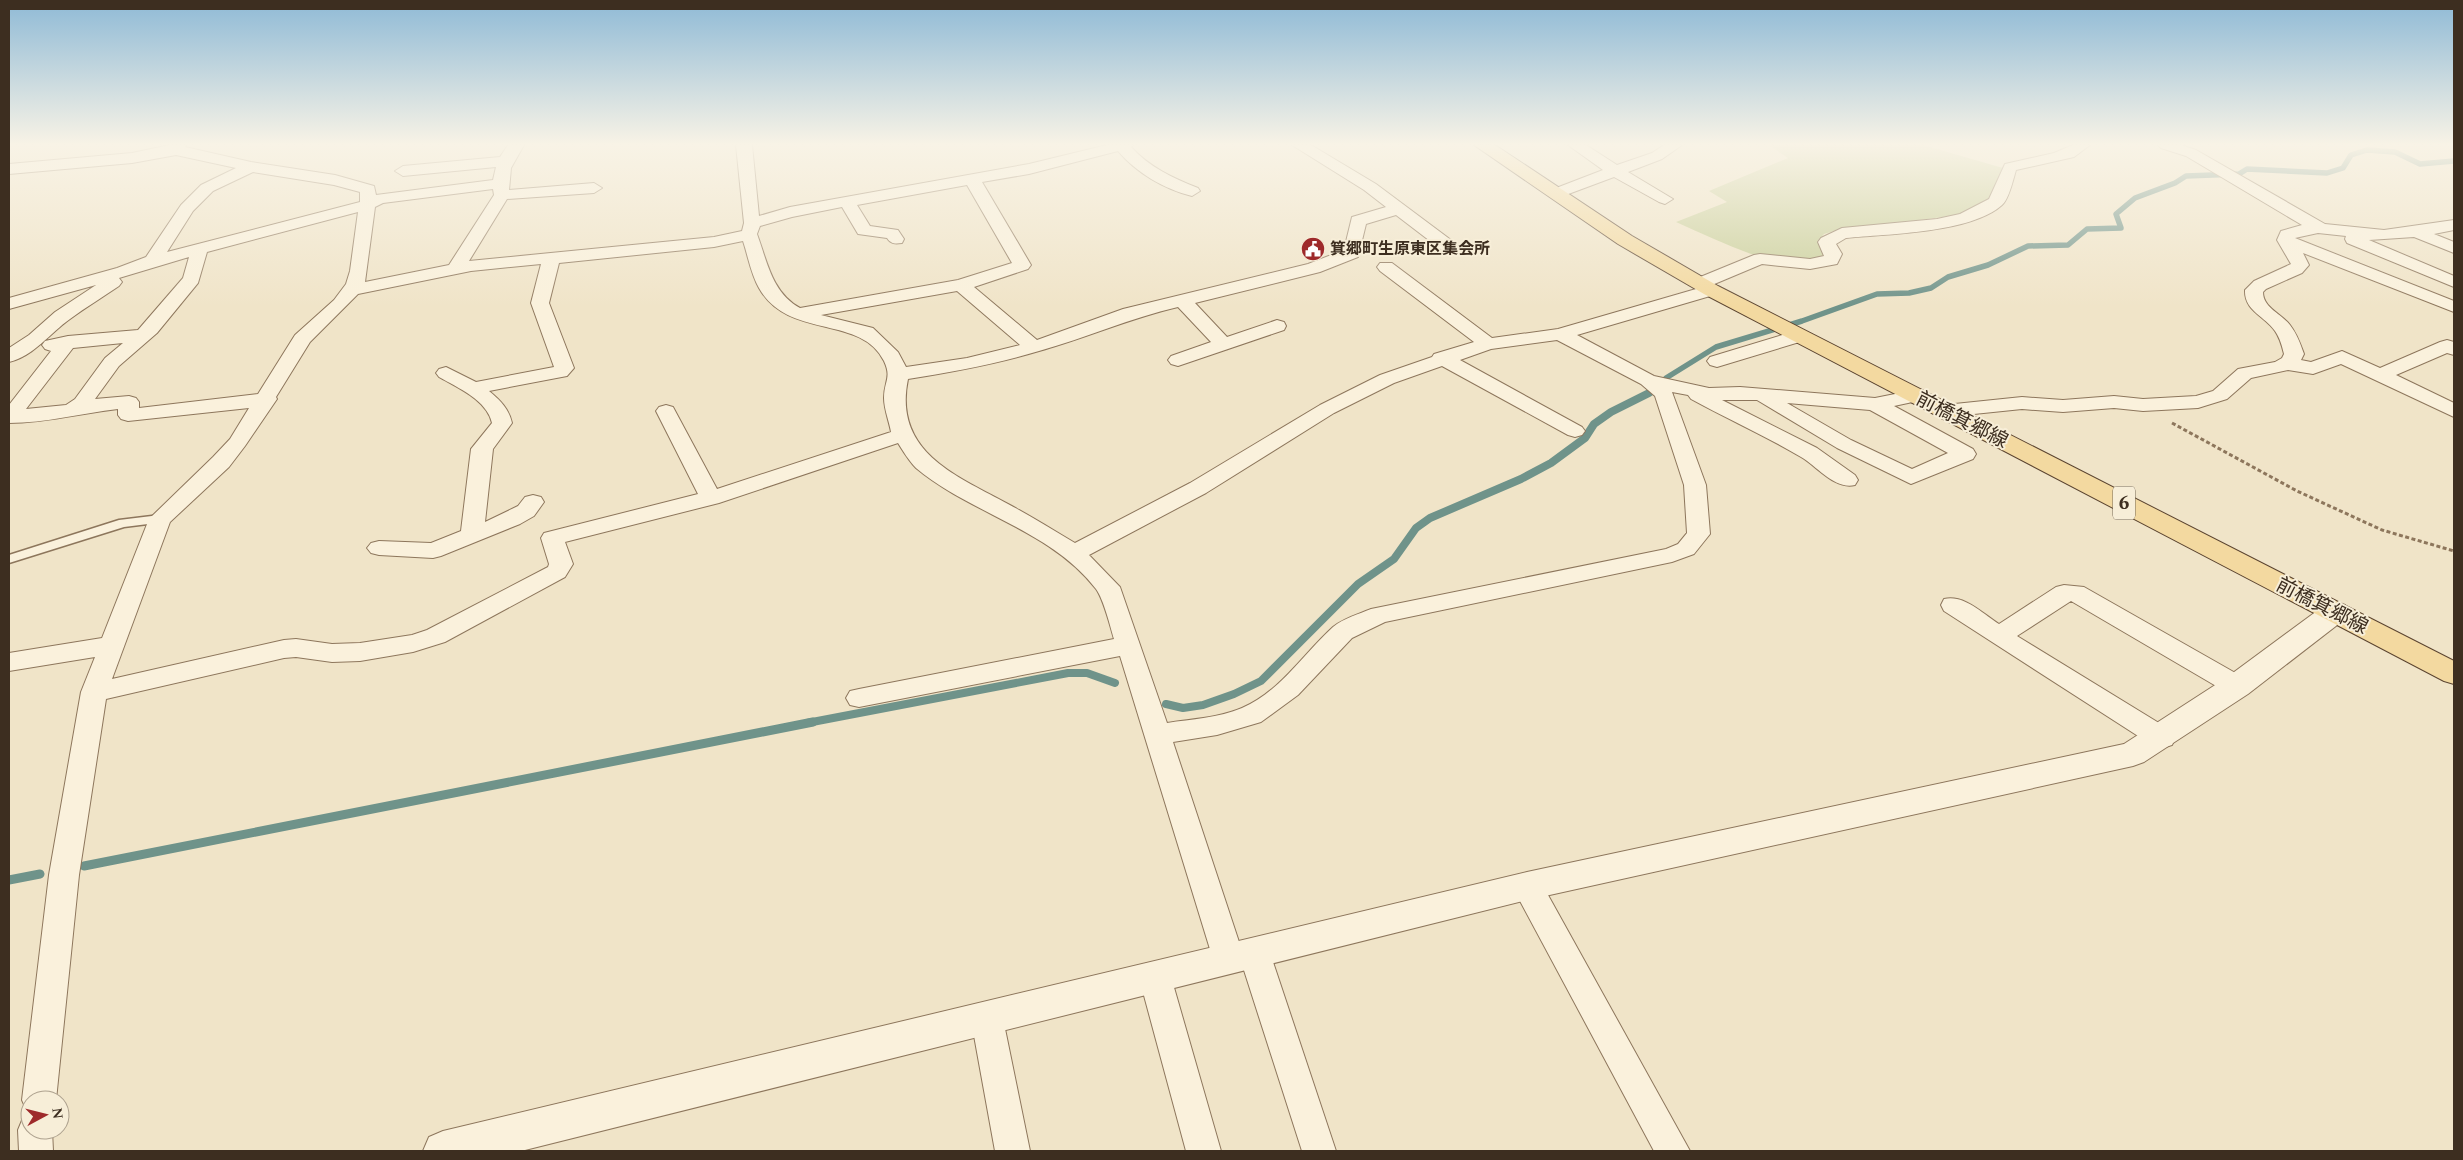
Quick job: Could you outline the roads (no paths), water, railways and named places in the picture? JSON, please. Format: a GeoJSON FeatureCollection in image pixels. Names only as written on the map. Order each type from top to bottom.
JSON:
{"type":"FeatureCollection","features":[{"type":"Feature","properties":{"kind":"main road","name":"前橋箕郷線"},"geometry":{"type":"LineString","coordinates":[[1566,199],[1625,240],[1705,287],[2454,674]]}},
{"type":"Feature","properties":{"kind":"street"},"geometry":{"type":"LineString","coordinates":[[152,262],[187,208],[196,199]]}},
{"type":"Feature","properties":{"kind":"street"},"geometry":{"type":"LineString","coordinates":[[40,1090],[65,869],[94,692],[160,518],[221,462],[238,442],[267,399],[302,339],[313,326],[352,290],[360,271],[362,235],[369,199]]}},
{"type":"Feature","properties":{"kind":"street"},"geometry":{"type":"LineString","coordinates":[[9,304],[152,262],[369,204],[378,199]]}},
{"type":"Feature","properties":{"kind":"street"},"geometry":{"type":"LineString","coordinates":[[456,268],[496,199]]}},
{"type":"Feature","properties":{"kind":"street"},"geometry":{"type":"LineString","coordinates":[[749,199],[751,229],[767,287],[785,307],[797,313],[866,332],[891,356],[898,374],[894,397],[902,435],[922,462],[946,479],[1011,514],[1074,553],[1108,587],[1129,645],[1157,734],[1319,1151]]}},
{"type":"Feature","properties":{"kind":"street"},"geometry":{"type":"LineString","coordinates":[[352,290],[456,268],[714,242],[790,212],[863,199]]}},
{"type":"Feature","properties":{"kind":"street"},"geometry":{"type":"LineString","coordinates":[[797,313],[961,285],[1022,265],[984,199]]}},
{"type":"Feature","properties":{"kind":"street"},"geometry":{"type":"LineString","coordinates":[[1387,199],[1453,250]]}},
{"type":"Feature","properties":{"kind":"street"},"geometry":{"type":"LineString","coordinates":[[1074,553],[1198,488],[1327,410],[1387,378],[1441,358],[1488,344],[1560,334],[1705,287],[1760,259],[1810,264],[1831,260],[1833,254],[1827,242],[1842,233],[1937,224],[1965,218],[1996,202],[1997,199]]}},
{"type":"Feature","properties":{"kind":"street"},"geometry":{"type":"LineString","coordinates":[[2274,199],[2329,230],[2454,282]]}},
{"type":"Feature","properties":{"kind":"street"},"geometry":{"type":"LineString","coordinates":[[847,202],[864,230],[892,234],[896,239]]}},
{"type":"Feature","properties":{"kind":"street"},"geometry":{"type":"LineString","coordinates":[[898,374],[966,364],[1034,347],[1130,312],[1314,268],[1352,252],[1358,221],[1400,208]]}},
{"type":"Feature","properties":{"kind":"street"},"geometry":{"type":"LineString","coordinates":[[2285,240],[2287,235],[2293,231],[2329,230],[2375,235],[2416,232],[2454,225]]}},
{"type":"Feature","properties":{"kind":"street"},"geometry":{"type":"LineString","coordinates":[[2416,232],[2454,248]]}},
{"type":"Feature","properties":{"kind":"street"},"geometry":{"type":"LineString","coordinates":[[2285,240],[2454,307]]}},
{"type":"Feature","properties":{"kind":"street"},"geometry":{"type":"LineString","coordinates":[[2285,240],[2298,258],[2300,265],[2296,269],[2260,285],[2254,290],[2253,299],[2255,304],[2272,317],[2287,335],[2294,354],[2290,362],[2286,364]]}},
{"type":"Feature","properties":{"kind":"street"},"geometry":{"type":"LineString","coordinates":[[9,417],[71,411],[77,407],[112,362],[150,329],[192,279],[199,250]]}},
{"type":"Feature","properties":{"kind":"street"},"geometry":{"type":"LineString","coordinates":[[474,388],[560,372],[564,368],[540,303],[542,286],[551,258]]}},
{"type":"Feature","properties":{"kind":"street"},"geometry":{"type":"LineString","coordinates":[[1386,267],[1488,344]]}},
{"type":"Feature","properties":{"kind":"street"},"geometry":{"type":"LineString","coordinates":[[14,353],[36,340],[62,316],[121,277],[123,272]]}},
{"type":"Feature","properties":{"kind":"street"},"geometry":{"type":"LineString","coordinates":[[961,285],[1034,347]]}},
{"type":"Feature","properties":{"kind":"street"},"geometry":{"type":"LineString","coordinates":[[1182,300],[1223,344]]}},
{"type":"Feature","properties":{"kind":"street"},"geometry":{"type":"LineString","coordinates":[[1178,360],[1277,326]]}},
{"type":"Feature","properties":{"kind":"street"},"geometry":{"type":"LineString","coordinates":[[1718,361],[1790,332]]}},
{"type":"Feature","properties":{"kind":"street"},"geometry":{"type":"LineString","coordinates":[[1157,734],[1233,721],[1253,714],[1278,699],[1343,632],[1356,624],[1380,615],[1672,555],[1686,549],[1699,534],[1695,485],[1664,394],[1648,380],[1560,334]]}},
{"type":"Feature","properties":{"kind":"street"},"geometry":{"type":"LineString","coordinates":[[14,353],[68,342],[143,335]]}},
{"type":"Feature","properties":{"kind":"street"},"geometry":{"type":"LineString","coordinates":[[9,417],[68,342]]}},
{"type":"Feature","properties":{"kind":"street"},"geometry":{"type":"LineString","coordinates":[[2380,375],[2447,346],[2454,349]]}},
{"type":"Feature","properties":{"kind":"street"},"geometry":{"type":"LineString","coordinates":[[1945,411],[2022,403],[2057,406],[2114,402],[2136,404],[2208,400],[2220,395],[2244,373],[2286,364],[2313,368],[2342,357],[2454,411]]}},
{"type":"Feature","properties":{"kind":"street"},"geometry":{"type":"LineString","coordinates":[[1441,358],[1574,431]]}},
{"type":"Feature","properties":{"kind":"street"},"geometry":{"type":"LineString","coordinates":[[446,373],[474,388],[499,411],[502,423],[482,449],[472,535]]}},
{"type":"Feature","properties":{"kind":"street"},"geometry":{"type":"LineString","coordinates":[[1648,380],[1709,394],[1758,394],[1875,404],[1915,396]]}},
{"type":"Feature","properties":{"kind":"street"},"geometry":{"type":"LineString","coordinates":[[1690,390],[1809,452],[1847,480]]}},
{"type":"Feature","properties":{"kind":"street"},"geometry":{"type":"LineString","coordinates":[[1758,394],[1844,444],[1910,477],[1965,454],[1875,404]]}},
{"type":"Feature","properties":{"kind":"street"},"geometry":{"type":"LineString","coordinates":[[77,407],[129,402],[128,414],[204,408],[267,399]]}},
{"type":"Feature","properties":{"kind":"street"},"geometry":{"type":"LineString","coordinates":[[666,411],[711,498]]}},
{"type":"Feature","properties":{"kind":"street"},"geometry":{"type":"LineString","coordinates":[[94,692],[284,649],[296,648],[332,653],[360,652],[413,643],[436,636],[557,572],[561,564],[552,538],[711,498],[902,435]]}},
{"type":"Feature","properties":{"kind":"street"},"geometry":{"type":"LineString","coordinates":[[379,548],[433,551],[512,519],[526,511],[534,502]]}},
{"type":"Feature","properties":{"kind":"street"},"geometry":{"type":"LineString","coordinates":[[1999,636],[2064,592],[2076,593],[2237,686]]}},
{"type":"Feature","properties":{"kind":"street"},"geometry":{"type":"LineString","coordinates":[[1953,604],[1999,636],[2162,738]]}},
{"type":"Feature","properties":{"kind":"street"},"geometry":{"type":"LineString","coordinates":[[442,1151],[1527,886],[2133,754],[2162,738],[2237,686],[2335,612]]}},
{"type":"Feature","properties":{"kind":"street"},"geometry":{"type":"LineString","coordinates":[[9,662],[112,645]]}},
{"type":"Feature","properties":{"kind":"street"},"geometry":{"type":"LineString","coordinates":[[859,698],[1129,645]]}},
{"type":"Feature","properties":{"kind":"street"},"geometry":{"type":"LineString","coordinates":[[1527,886],[1673,1151]]}},
{"type":"Feature","properties":{"kind":"street"},"geometry":{"type":"LineString","coordinates":[[1156,976],[1204,1151]]}},
{"type":"Feature","properties":{"kind":"street"},"geometry":{"type":"LineString","coordinates":[[987,1019],[1013,1151]]}},
{"type":"Feature","properties":{"kind":"lane"},"geometry":{"type":"LineString","coordinates":[[9,559],[123,523],[160,518]]}},
{"type":"Feature","properties":{"kind":"waterway"},"geometry":{"type":"LineString","coordinates":[[1666,378],[1716,347],[1802,321],[1877,294],[1909,293],[1931,288],[1948,277],[1988,265],[2028,246],[2068,245],[2087,229],[2121,228],[2116,214],[2134,199]]}},
{"type":"Feature","properties":{"kind":"waterway"},"geometry":{"type":"LineString","coordinates":[[1166,704],[1183,708],[1203,705],[1234,694],[1261,681],[1358,584],[1394,559],[1416,528],[1430,518],[1521,479],[1551,463],[1585,438],[1594,424],[1611,412],[1649,393]]}},
{"type":"Feature","properties":{"kind":"waterway"},"geometry":{"type":"LineString","coordinates":[[807,723],[1068,673],[1087,673],[1115,683]]}},
{"type":"Feature","properties":{"kind":"waterway"},"geometry":{"type":"LineString","coordinates":[[84,866],[813,722]]}},
{"type":"Feature","properties":{"kind":"waterway"},"geometry":{"type":"LineString","coordinates":[[9,880],[40,874]]}},
{"type":"Feature","properties":{"kind":"place","name":"箕郷町生原東区集会所"},"geometry":{"type":"Point","coordinates":[1313,249]}}]}
